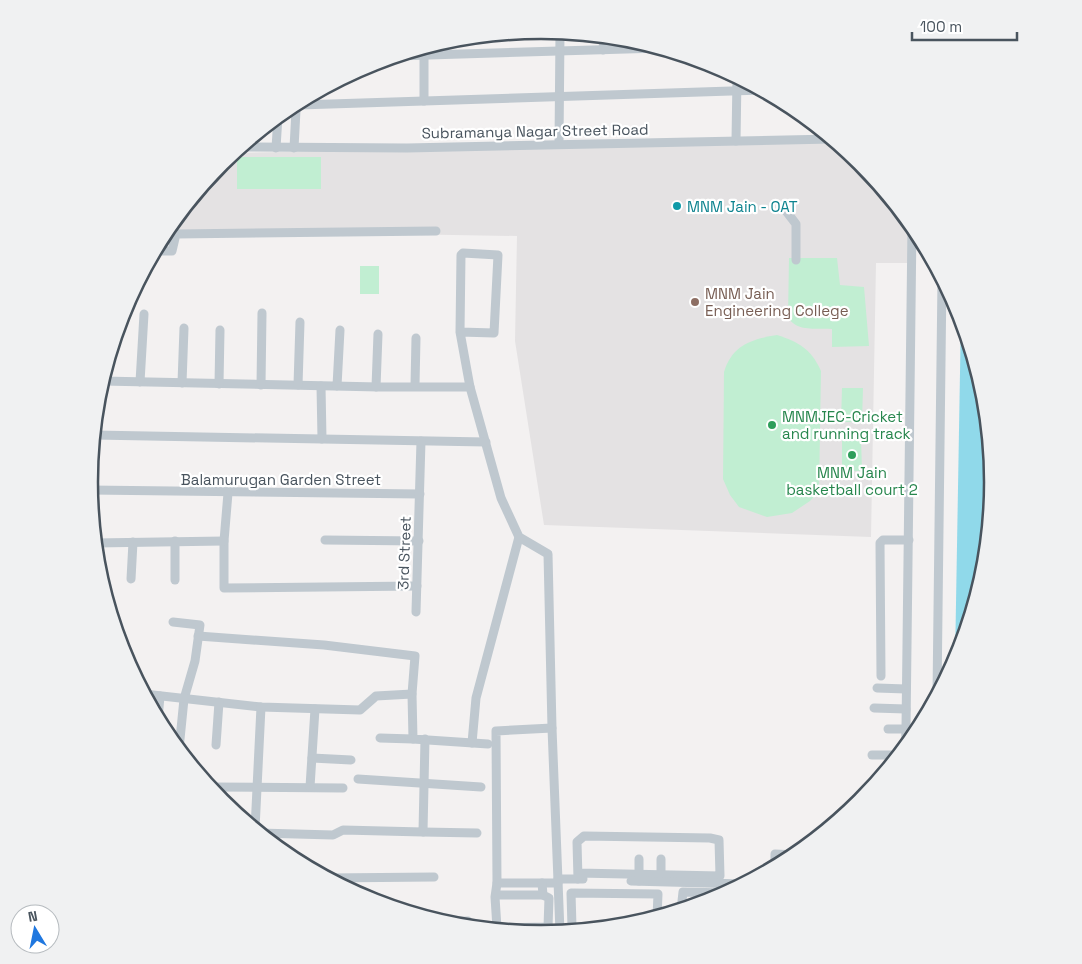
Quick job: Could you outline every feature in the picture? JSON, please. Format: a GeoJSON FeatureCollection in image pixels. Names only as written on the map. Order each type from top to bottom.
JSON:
{"type":"FeatureCollection","features":[{"type":"Feature","properties":{"kind":"street"},"geometry":{"type":"LineString","coordinates":[[559,144],[560,40]]}},
{"type":"Feature","properties":{"kind":"street"},"geometry":{"type":"LineString","coordinates":[[603,44],[603,50]]}},
{"type":"Feature","properties":{"kind":"street"},"geometry":{"type":"LineString","coordinates":[[438,51],[559,52],[635,49]]}},
{"type":"Feature","properties":{"kind":"street"},"geometry":{"type":"LineString","coordinates":[[424,55],[424,100]]}},
{"type":"Feature","properties":{"kind":"street"},"geometry":{"type":"LineString","coordinates":[[736,141],[737,84]]}},
{"type":"Feature","properties":{"kind":"street"},"geometry":{"type":"LineString","coordinates":[[308,105],[749,91]]}},
{"type":"Feature","properties":{"kind":"street"},"geometry":{"type":"LineString","coordinates":[[294,148],[296,112]]}},
{"type":"Feature","properties":{"kind":"street"},"geometry":{"type":"LineString","coordinates":[[276,148],[277,125]]}},
{"type":"Feature","properties":{"kind":"street","name":"Subramanya Nagar Street Road"},"geometry":{"type":"LineString","coordinates":[[251,147],[822,139]]}},
{"type":"Feature","properties":{"kind":"street"},"geometry":{"type":"LineString","coordinates":[[786,211],[796,224],[796,260]]}},
{"type":"Feature","properties":{"kind":"street"},"geometry":{"type":"LineString","coordinates":[[163,251],[172,251],[176,234],[436,231]]}},
{"type":"Feature","properties":{"kind":"street"},"geometry":{"type":"LineString","coordinates":[[909,730],[906,689],[912,239]]}},
{"type":"Feature","properties":{"kind":"street"},"geometry":{"type":"LineString","coordinates":[[460,332],[494,333],[498,255],[463,253],[461,255],[460,332],[470,387],[501,498],[519,537],[548,554],[560,924]]}},
{"type":"Feature","properties":{"kind":"street"},"geometry":{"type":"LineString","coordinates":[[937,681],[942,292]]}},
{"type":"Feature","properties":{"kind":"street"},"geometry":{"type":"LineString","coordinates":[[261,384],[262,313]]}},
{"type":"Feature","properties":{"kind":"street"},"geometry":{"type":"LineString","coordinates":[[140,382],[144,314]]}},
{"type":"Feature","properties":{"kind":"street"},"geometry":{"type":"LineString","coordinates":[[298,385],[300,322]]}},
{"type":"Feature","properties":{"kind":"street"},"geometry":{"type":"LineString","coordinates":[[182,383],[184,328]]}},
{"type":"Feature","properties":{"kind":"street"},"geometry":{"type":"LineString","coordinates":[[219,384],[220,330]]}},
{"type":"Feature","properties":{"kind":"street"},"geometry":{"type":"LineString","coordinates":[[337,386],[340,330]]}},
{"type":"Feature","properties":{"kind":"street"},"geometry":{"type":"LineString","coordinates":[[376,387],[378,334]]}},
{"type":"Feature","properties":{"kind":"street"},"geometry":{"type":"LineString","coordinates":[[415,385],[416,338]]}},
{"type":"Feature","properties":{"kind":"street"},"geometry":{"type":"LineString","coordinates":[[110,381],[376,387],[415,385],[470,387]]}},
{"type":"Feature","properties":{"kind":"street"},"geometry":{"type":"LineString","coordinates":[[322,386],[322,439]]}},
{"type":"Feature","properties":{"kind":"street"},"geometry":{"type":"LineString","coordinates":[[101,435],[486,442]]}},
{"type":"Feature","properties":{"kind":"street"},"geometry":{"type":"LineString","coordinates":[[420,494],[421,441]]}},
{"type":"Feature","properties":{"kind":"street","name":"Balamurugan Garden Street"},"geometry":{"type":"LineString","coordinates":[[98,490],[420,494]]}},
{"type":"Feature","properties":{"kind":"street"},"geometry":{"type":"LineString","coordinates":[[228,493],[224,541],[224,588],[417,586]]}},
{"type":"Feature","properties":{"kind":"street","name":"3rd Street"},"geometry":{"type":"LineString","coordinates":[[416,612],[420,541],[420,494]]}},
{"type":"Feature","properties":{"kind":"street"},"geometry":{"type":"LineString","coordinates":[[472,743],[476,698],[519,537]]}},
{"type":"Feature","properties":{"kind":"street"},"geometry":{"type":"LineString","coordinates":[[325,540],[420,541]]}},
{"type":"Feature","properties":{"kind":"street"},"geometry":{"type":"LineString","coordinates":[[881,676],[880,542],[883,540],[909,540]]}},
{"type":"Feature","properties":{"kind":"street"},"geometry":{"type":"LineString","coordinates":[[175,541],[175,580]]}},
{"type":"Feature","properties":{"kind":"street"},"geometry":{"type":"LineString","coordinates":[[102,543],[224,541]]}},
{"type":"Feature","properties":{"kind":"street"},"geometry":{"type":"LineString","coordinates":[[131,579],[133,542]]}},
{"type":"Feature","properties":{"kind":"street"},"geometry":{"type":"LineString","coordinates":[[173,622],[200,624],[195,661],[184,699],[180,739]]}},
{"type":"Feature","properties":{"kind":"street"},"geometry":{"type":"LineString","coordinates":[[198,636],[324,645],[415,656],[412,694],[413,738]]}},
{"type":"Feature","properties":{"kind":"street"},"geometry":{"type":"LineString","coordinates":[[877,688],[906,689]]}},
{"type":"Feature","properties":{"kind":"street"},"geometry":{"type":"LineString","coordinates":[[152,695],[261,707],[360,710],[376,696],[412,694]]}},
{"type":"Feature","properties":{"kind":"street"},"geometry":{"type":"LineString","coordinates":[[159,707],[160,696]]}},
{"type":"Feature","properties":{"kind":"street"},"geometry":{"type":"LineString","coordinates":[[216,745],[218,702]]}},
{"type":"Feature","properties":{"kind":"street"},"geometry":{"type":"LineString","coordinates":[[256,821],[261,707]]}},
{"type":"Feature","properties":{"kind":"street"},"geometry":{"type":"LineString","coordinates":[[874,708],[906,709]]}},
{"type":"Feature","properties":{"kind":"street"},"geometry":{"type":"LineString","coordinates":[[310,787],[315,709]]}},
{"type":"Feature","properties":{"kind":"street"},"geometry":{"type":"LineString","coordinates":[[495,922],[496,731],[552,728]]}},
{"type":"Feature","properties":{"kind":"street"},"geometry":{"type":"LineString","coordinates":[[888,729],[907,733]]}},
{"type":"Feature","properties":{"kind":"street"},"geometry":{"type":"LineString","coordinates":[[380,738],[413,738],[488,744]]}},
{"type":"Feature","properties":{"kind":"street"},"geometry":{"type":"LineString","coordinates":[[423,832],[425,739]]}},
{"type":"Feature","properties":{"kind":"street"},"geometry":{"type":"LineString","coordinates":[[872,755],[890,755]]}},
{"type":"Feature","properties":{"kind":"street"},"geometry":{"type":"LineString","coordinates":[[312,758],[351,760]]}},
{"type":"Feature","properties":{"kind":"street"},"geometry":{"type":"LineString","coordinates":[[358,779],[481,787]]}},
{"type":"Feature","properties":{"kind":"street"},"geometry":{"type":"LineString","coordinates":[[220,787],[343,788]]}},
{"type":"Feature","properties":{"kind":"street"},"geometry":{"type":"LineString","coordinates":[[270,833],[333,834],[343,830],[477,833]]}},
{"type":"Feature","properties":{"kind":"street"},"geometry":{"type":"LineString","coordinates":[[572,924],[571,893],[576,877],[577,842],[584,836],[710,838],[719,840],[719,880]]}},
{"type":"Feature","properties":{"kind":"street"},"geometry":{"type":"LineString","coordinates":[[639,858],[639,878]]}},
{"type":"Feature","properties":{"kind":"street"},"geometry":{"type":"LineString","coordinates":[[657,910],[661,858]]}},
{"type":"Feature","properties":{"kind":"street"},"geometry":{"type":"LineString","coordinates":[[496,883],[542,883],[576,877],[719,880],[732,882]]}},
{"type":"Feature","properties":{"kind":"street"},"geometry":{"type":"LineString","coordinates":[[341,878],[434,878]]}},
{"type":"Feature","properties":{"kind":"street"},"geometry":{"type":"LineString","coordinates":[[660,880],[713,891]]}},
{"type":"Feature","properties":{"kind":"street"},"geometry":{"type":"LineString","coordinates":[[681,903],[681,894],[687,887],[719,880]]}},
{"type":"Feature","properties":{"kind":"street"},"geometry":{"type":"LineString","coordinates":[[542,883],[543,895]]}},
{"type":"Feature","properties":{"kind":"street"},"geometry":{"type":"LineString","coordinates":[[571,893],[658,894]]}},
{"type":"Feature","properties":{"kind":"street"},"geometry":{"type":"LineString","coordinates":[[496,895],[543,895],[549,898],[548,925]]}},
{"type":"Feature","properties":{"kind":"shaded area","name":"MNM Jain Engineering College"},"geometry":{"type":"Polygon","coordinates":[[[825,142],[874,190],[910,236],[910,263],[876,263],[871,537],[544,525],[515,341],[517,236],[176,230],[208,190],[245,153],[825,142]]]}},
{"type":"Feature","properties":{"kind":"green space"},"geometry":{"type":"Polygon","coordinates":[[[241,157],[321,157],[321,189],[237,189],[237,160],[241,157]]]}},
{"type":"Feature","properties":{"kind":"green space"},"geometry":{"type":"Polygon","coordinates":[[[789,258],[837,258],[840,285],[864,287],[869,346],[832,347],[832,329],[801,327],[792,322],[788,317],[789,258]]]}},
{"type":"Feature","properties":{"kind":"green space"},"geometry":{"type":"Polygon","coordinates":[[[360,266],[379,266],[379,294],[360,294],[360,266]]]}},
{"type":"Feature","properties":{"kind":"green space","name":"MNMJEC-Cricket and running track"},"geometry":{"type":"Polygon","coordinates":[[[777,335],[792,340],[804,347],[813,357],[821,371],[819,491],[810,501],[792,513],[767,517],[739,507],[730,495],[723,479],[724,372],[732,355],[738,349],[751,341],[777,335]]]}},
{"type":"Feature","properties":{"kind":"green space"},"geometry":{"type":"Polygon","coordinates":[[[842,388],[863,388],[862,422],[841,422],[842,388]]]}},
{"type":"Feature","properties":{"kind":"green space","name":"MNM Jain basketball court 2"},"geometry":{"type":"Polygon","coordinates":[[[842,438],[861,438],[862,471],[842,471],[842,438]]]}},
{"type":"Feature","properties":{"kind":"water"},"geometry":{"type":"Polygon","coordinates":[[[961,339],[976,396],[983,453],[984,482],[983,511],[976,568],[955,640],[961,339]]]}},
{"type":"Feature","properties":{"kind":"place","name":"MNM Jain - OAT"},"geometry":{"type":"Point","coordinates":[677,206]}},
{"type":"Feature","properties":{"kind":"place","name":"MNM Jain Engineering College"},"geometry":{"type":"Point","coordinates":[695,302]}},
{"type":"Feature","properties":{"kind":"place","name":"MNMJEC-Cricket and running track"},"geometry":{"type":"Point","coordinates":[772,425]}},
{"type":"Feature","properties":{"kind":"place","name":"MNM Jain basketball court 2"},"geometry":{"type":"Point","coordinates":[852,455]}}]}
